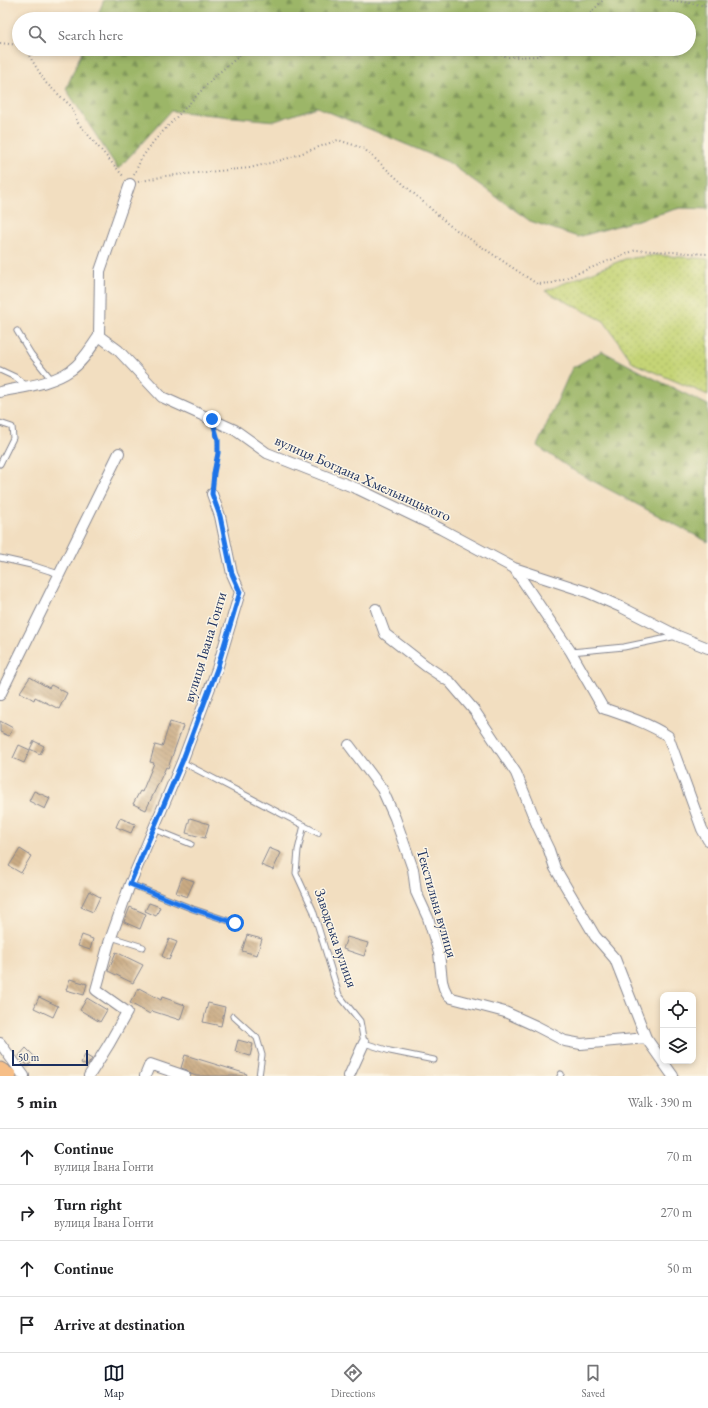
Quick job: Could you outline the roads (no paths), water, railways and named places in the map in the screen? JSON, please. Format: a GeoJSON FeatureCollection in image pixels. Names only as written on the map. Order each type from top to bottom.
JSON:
{"type":"FeatureCollection","features":[{"type":"Feature","properties":{"kind":"main road"},"geometry":{"type":"LineString","coordinates":[[0,1070],[9,1076]]}},
{"type":"Feature","properties":{"kind":"street"},"geometry":{"type":"LineString","coordinates":[[3,389],[27,386],[52,380],[72,370],[99,336],[100,271],[130,184]]}},
{"type":"Feature","properties":{"kind":"street","name":"вулиця Богдана Хмельницького"},"geometry":{"type":"LineString","coordinates":[[99,336],[118,350],[162,397],[235,430],[266,453],[358,489],[441,528],[514,568],[587,592],[621,607],[678,636],[708,648]]}},
{"type":"Feature","properties":{"kind":"street"},"geometry":{"type":"LineString","coordinates":[[0,695],[118,453]]}},
{"type":"Feature","properties":{"kind":"street","name":"вулиця Івана Гонти"},"geometry":{"type":"LineString","coordinates":[[89,1076],[127,1012],[96,990],[112,936],[130,884],[182,762],[217,669],[240,592],[232,574],[220,516],[212,494]]}},
{"type":"Feature","properties":{"kind":"street","name":"вулиця Богдана Хмельницького"},"geometry":{"type":"LineString","coordinates":[[514,568],[571,652],[603,708],[641,722],[668,736],[702,829],[708,840]]}},
{"type":"Feature","properties":{"kind":"street"},"geometry":{"type":"LineString","coordinates":[[376,609],[385,634],[426,666],[450,682],[474,710],[516,773],[549,850],[555,868],[595,936],[615,959],[646,1038],[673,1076]]}},
{"type":"Feature","properties":{"kind":"street","name":"Текстильна вулиця"},"geometry":{"type":"LineString","coordinates":[[349,744],[382,789],[395,818],[413,869],[416,892],[428,918],[439,953],[442,981],[447,994],[452,998],[505,1012],[565,1041],[581,1044],[646,1038]]}},
{"type":"Feature","properties":{"kind":"street"},"geometry":{"type":"LineString","coordinates":[[0,1043],[24,1076]]}},
{"type":"Feature","properties":{"kind":"street"},"geometry":{"type":"LineString","coordinates":[[349,1076],[364,1043]]}},
{"type":"Feature","properties":{"kind":"street"},"geometry":{"type":"LineString","coordinates":[[145,1076],[150,1064],[185,1076]]}},
{"type":"Feature","properties":{"kind":"lane"},"geometry":{"type":"LineString","coordinates":[[17,331],[31,354],[52,380]]}},
{"type":"Feature","properties":{"kind":"lane"},"geometry":{"type":"LineString","coordinates":[[0,370],[27,386]]}},
{"type":"Feature","properties":{"kind":"lane"},"geometry":{"type":"LineString","coordinates":[[0,422],[12,427],[13,438],[0,464]]}},
{"type":"Feature","properties":{"kind":"lane"},"geometry":{"type":"LineString","coordinates":[[0,558],[31,565],[59,574]]}},
{"type":"Feature","properties":{"kind":"lane"},"geometry":{"type":"LineString","coordinates":[[571,652],[624,647],[678,636]]}},
{"type":"Feature","properties":{"kind":"lane"},"geometry":{"type":"LineString","coordinates":[[182,762],[318,833]]}},
{"type":"Feature","properties":{"kind":"lane","name":"Заводська вулиця"},"geometry":{"type":"LineString","coordinates":[[304,825],[298,850],[296,873],[313,910],[339,995],[360,1021],[364,1043]]}},
{"type":"Feature","properties":{"kind":"lane"},"geometry":{"type":"LineString","coordinates":[[154,829],[191,844]]}},
{"type":"Feature","properties":{"kind":"lane"},"geometry":{"type":"LineString","coordinates":[[130,884],[193,909],[235,923]]}},
{"type":"Feature","properties":{"kind":"lane"},"geometry":{"type":"LineString","coordinates":[[112,936],[143,947]]}},
{"type":"Feature","properties":{"kind":"lane"},"geometry":{"type":"LineString","coordinates":[[233,1016],[257,1038],[262,1055],[259,1076]]}},
{"type":"Feature","properties":{"kind":"lane"},"geometry":{"type":"LineString","coordinates":[[364,1043],[390,1051],[434,1060]]}}]}
